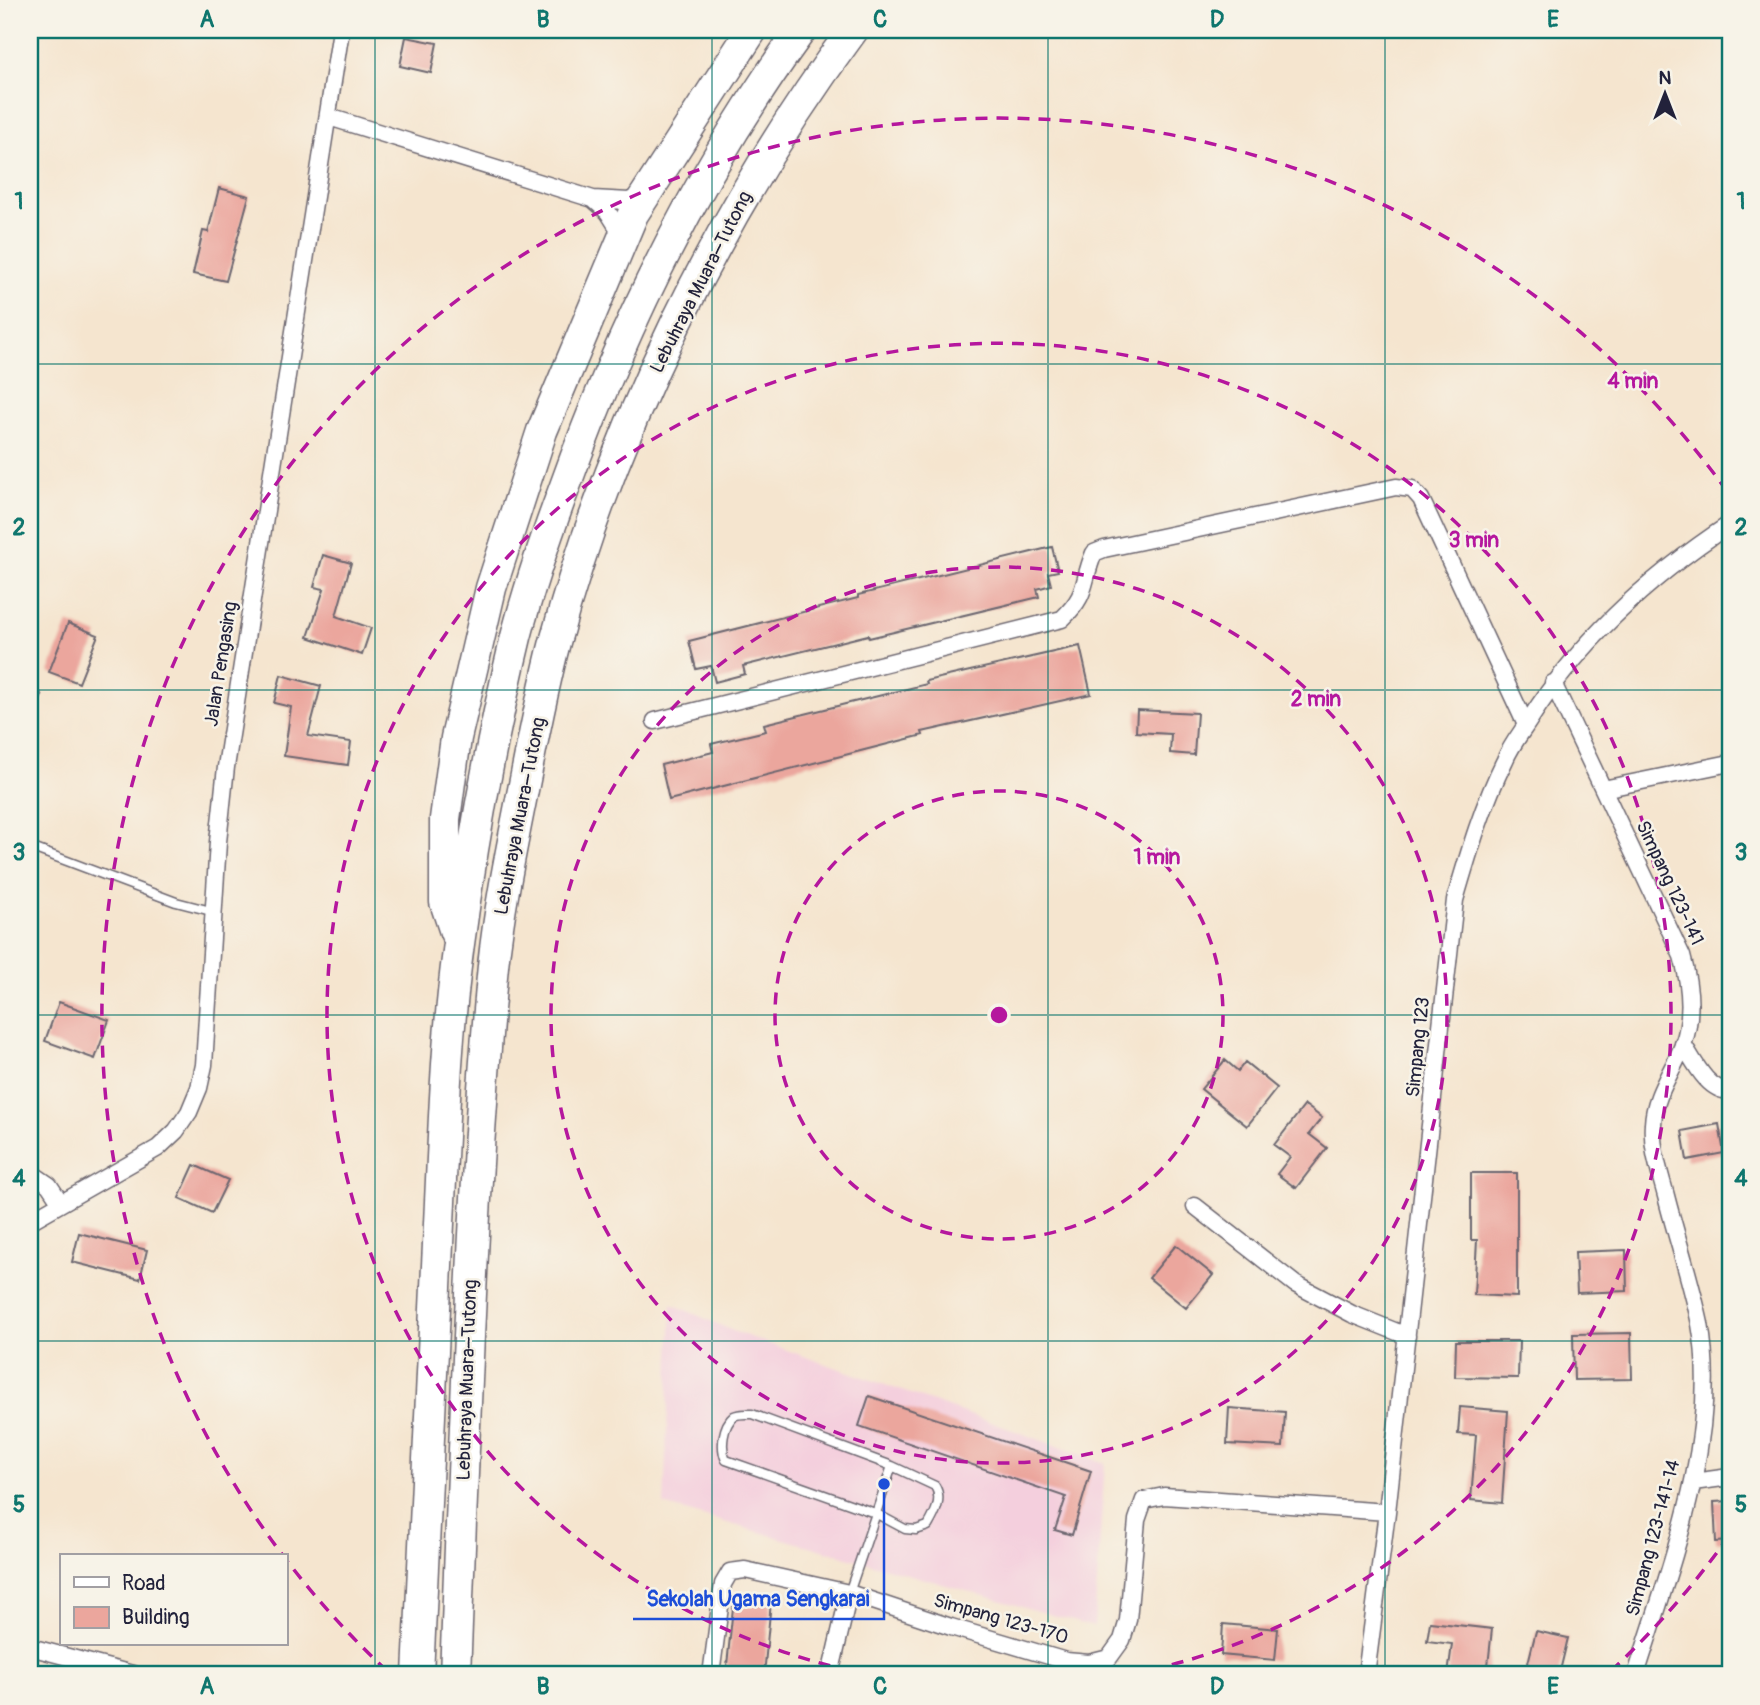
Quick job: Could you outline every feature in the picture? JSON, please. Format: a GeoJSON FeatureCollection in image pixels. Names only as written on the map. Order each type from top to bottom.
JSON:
{"type":"FeatureCollection","features":[{"type":"Feature","properties":{"kind":"highway"},"geometry":{"type":"LineString","coordinates":[[459,946],[446,902],[446,819],[456,738],[491,588],[542,430],[633,214],[752,30]]}},
{"type":"Feature","properties":{"kind":"highway","name":"Lebuhraya Muara–Tutong"},"geometry":{"type":"LineString","coordinates":[[418,1675],[446,1088],[459,946],[477,825],[517,633],[545,540],[587,426],[634,317],[700,188],[776,65],[801,30]]}},
{"type":"Feature","properties":{"kind":"highway","name":"Lebuhraya Muara–Tutong"},"geometry":{"type":"LineString","coordinates":[[455,1675],[473,1236],[493,964],[512,843],[555,643],[583,554],[625,439],[672,333],[738,205],[810,87],[853,30]]}},
{"type":"Feature","properties":{"kind":"street","name":"Jalan Pengasing"},"geometry":{"type":"LineString","coordinates":[[30,1221],[158,1148],[176,1131],[189,1112],[199,1088],[204,1065],[218,842],[226,767],[341,30]]}},
{"type":"Feature","properties":{"kind":"street"},"geometry":{"type":"LineString","coordinates":[[329,117],[593,199],[629,201],[646,194]]}},
{"type":"Feature","properties":{"kind":"street"},"geometry":{"type":"LineString","coordinates":[[593,199],[608,212],[623,236]]}},
{"type":"Feature","properties":{"kind":"street"},"geometry":{"type":"LineString","coordinates":[[655,722],[1062,619],[1077,604],[1086,587],[1094,553],[1104,549],[1396,487],[1412,489],[1420,499],[1526,725]]}},
{"type":"Feature","properties":{"kind":"street","name":"Simpang 123"},"geometry":{"type":"LineString","coordinates":[[1366,1675],[1387,1513],[1455,900],[1473,835],[1505,758],[1553,683],[1600,628],[1641,591],[1687,552],[1730,524]]}},
{"type":"Feature","properties":{"kind":"street","name":"Simpang 123-141"},"geometry":{"type":"LineString","coordinates":[[1553,683],[1682,956],[1689,981],[1684,1044]]}},
{"type":"Feature","properties":{"kind":"street"},"geometry":{"type":"LineString","coordinates":[[1603,789],[1730,763]]}},
{"type":"Feature","properties":{"kind":"street"},"geometry":{"type":"LineString","coordinates":[[1684,1044],[1710,1084],[1723,1091],[1730,1091]]}},
{"type":"Feature","properties":{"kind":"street","name":"Simpang 123-141-14"},"geometry":{"type":"LineString","coordinates":[[1636,1675],[1678,1541],[1693,1482],[1706,1383],[1700,1326],[1656,1159],[1652,1122],[1663,1086],[1684,1044]]}},
{"type":"Feature","properties":{"kind":"street"},"geometry":{"type":"LineString","coordinates":[[30,1172],[49,1185],[61,1203]]}},
{"type":"Feature","properties":{"kind":"street"},"geometry":{"type":"LineString","coordinates":[[1195,1206],[1295,1284],[1352,1314],[1407,1336]]}},
{"type":"Feature","properties":{"kind":"street"},"geometry":{"type":"LineString","coordinates":[[1693,1482],[1730,1477]]}},
{"type":"Feature","properties":{"kind":"street","name":"Simpang 123-170"},"geometry":{"type":"LineString","coordinates":[[712,1675],[723,1584],[730,1572],[745,1570],[849,1593],[1066,1661],[1090,1663],[1109,1658],[1122,1640],[1128,1620],[1137,1520],[1144,1500],[1164,1496],[1387,1513]]}},
{"type":"Feature","properties":{"kind":"street"},"geometry":{"type":"LineString","coordinates":[[830,1675],[849,1593]]}},
{"type":"Feature","properties":{"kind":"street"},"geometry":{"type":"LineString","coordinates":[[30,1647],[136,1675]]}},
{"type":"Feature","properties":{"kind":"lane"},"geometry":{"type":"LineString","coordinates":[[30,846],[176,902],[215,912]]}},
{"type":"Feature","properties":{"kind":"lane"},"geometry":{"type":"LineString","coordinates":[[752,1414],[892,1466],[935,1486],[938,1490],[936,1513],[928,1526],[916,1530],[905,1529],[875,1513],[726,1460],[722,1445],[727,1426],[734,1417],[752,1414]]}},
{"type":"Feature","properties":{"kind":"lane"},"geometry":{"type":"LineString","coordinates":[[849,1593],[892,1466]]}},
{"type":"Feature","properties":{"kind":"shaded area"},"geometry":{"type":"Polygon","coordinates":[[[672,1304],[733,1331],[1105,1463],[1094,1627],[664,1505],[672,1304]]]}},
{"type":"Feature","properties":{"kind":"building"},"geometry":{"type":"Polygon","coordinates":[[[406,37],[437,43],[431,73],[400,66],[406,37]]]}},
{"type":"Feature","properties":{"kind":"building"},"geometry":{"type":"Polygon","coordinates":[[[219,188],[249,196],[226,281],[193,274],[203,231],[208,232],[219,188]]]}},
{"type":"Feature","properties":{"kind":"building"},"geometry":{"type":"Polygon","coordinates":[[[1052,547],[1058,571],[1048,573],[1051,585],[1037,589],[1039,597],[743,666],[745,674],[715,682],[711,666],[696,669],[689,641],[858,598],[858,595],[1052,547]]]}},
{"type":"Feature","properties":{"kind":"building"},"geometry":{"type":"Polygon","coordinates":[[[323,555],[351,563],[336,616],[371,628],[362,655],[308,637],[324,589],[314,587],[323,555]]]}},
{"type":"Feature","properties":{"kind":"building"},"geometry":{"type":"Polygon","coordinates":[[[68,623],[98,635],[79,683],[49,672],[68,623]]]}},
{"type":"Feature","properties":{"kind":"building"},"geometry":{"type":"Polygon","coordinates":[[[1080,646],[1091,694],[922,732],[923,735],[669,800],[661,765],[713,752],[711,744],[766,731],[764,724],[927,684],[926,681],[1080,646]]]}},
{"type":"Feature","properties":{"kind":"building"},"geometry":{"type":"Polygon","coordinates":[[[281,675],[321,686],[308,736],[351,742],[348,765],[284,756],[291,707],[274,703],[281,675]]]}},
{"type":"Feature","properties":{"kind":"building"},"geometry":{"type":"Polygon","coordinates":[[[1137,710],[1197,713],[1194,755],[1170,753],[1171,734],[1136,732],[1137,710]]]}},
{"type":"Feature","properties":{"kind":"building"},"geometry":{"type":"Polygon","coordinates":[[[59,1002],[109,1020],[95,1059],[45,1041],[59,1002]]]}},
{"type":"Feature","properties":{"kind":"building"},"geometry":{"type":"Polygon","coordinates":[[[1225,1060],[1238,1071],[1245,1062],[1277,1088],[1247,1126],[1201,1089],[1225,1060]]]}},
{"type":"Feature","properties":{"kind":"building"},"geometry":{"type":"Polygon","coordinates":[[[1305,1105],[1322,1118],[1309,1134],[1327,1148],[1296,1188],[1277,1174],[1290,1157],[1274,1145],[1305,1105]]]}},
{"type":"Feature","properties":{"kind":"building"},"geometry":{"type":"Polygon","coordinates":[[[1719,1124],[1724,1153],[1687,1160],[1682,1131],[1719,1124]]]}},
{"type":"Feature","properties":{"kind":"building"},"geometry":{"type":"Polygon","coordinates":[[[194,1165],[228,1180],[212,1213],[179,1198],[194,1165]]]}},
{"type":"Feature","properties":{"kind":"building"},"geometry":{"type":"Polygon","coordinates":[[[1471,1173],[1517,1173],[1517,1297],[1474,1295],[1477,1240],[1471,1240],[1471,1173]]]}},
{"type":"Feature","properties":{"kind":"building"},"geometry":{"type":"Polygon","coordinates":[[[79,1233],[147,1250],[140,1279],[72,1262],[79,1233]]]}},
{"type":"Feature","properties":{"kind":"building"},"geometry":{"type":"Polygon","coordinates":[[[1176,1245],[1213,1275],[1186,1308],[1149,1278],[1176,1245]]]}},
{"type":"Feature","properties":{"kind":"building"},"geometry":{"type":"Polygon","coordinates":[[[1626,1250],[1627,1291],[1577,1293],[1575,1252],[1626,1250]]]}},
{"type":"Feature","properties":{"kind":"building"},"geometry":{"type":"Polygon","coordinates":[[[1631,1333],[1632,1379],[1574,1380],[1573,1334],[1631,1333]]]}},
{"type":"Feature","properties":{"kind":"building"},"geometry":{"type":"Polygon","coordinates":[[[1456,1341],[1519,1341],[1518,1378],[1455,1377],[1456,1341]]]}},
{"type":"Feature","properties":{"kind":"building"},"geometry":{"type":"Polygon","coordinates":[[[869,1396],[1091,1471],[1072,1535],[1055,1530],[1066,1497],[859,1426],[869,1396]]]}},
{"type":"Feature","properties":{"kind":"building"},"geometry":{"type":"Polygon","coordinates":[[[1460,1407],[1508,1411],[1502,1503],[1471,1500],[1476,1435],[1458,1434],[1460,1407]]]}},
{"type":"Feature","properties":{"kind":"building"},"geometry":{"type":"Polygon","coordinates":[[[1229,1408],[1285,1412],[1283,1447],[1227,1444],[1229,1408]]]}},
{"type":"Feature","properties":{"kind":"building"},"geometry":{"type":"Polygon","coordinates":[[[1730,1501],[1730,1541],[1716,1542],[1714,1502],[1730,1501]]]}},
{"type":"Feature","properties":{"kind":"building"},"geometry":{"type":"Polygon","coordinates":[[[734,1598],[771,1602],[764,1675],[726,1675],[734,1598]]]}},
{"type":"Feature","properties":{"kind":"building"},"geometry":{"type":"Polygon","coordinates":[[[1430,1622],[1492,1629],[1487,1675],[1448,1675],[1452,1644],[1427,1641],[1430,1622]]]}},
{"type":"Feature","properties":{"kind":"building"},"geometry":{"type":"Polygon","coordinates":[[[1223,1624],[1278,1629],[1275,1660],[1221,1655],[1223,1624]]]}},
{"type":"Feature","properties":{"kind":"building"},"geometry":{"type":"Polygon","coordinates":[[[1536,1631],[1568,1638],[1559,1675],[1525,1675],[1536,1631]]]}},
{"type":"Feature","properties":{"kind":"place","name":"Sekolah Ugama Sengkarai"},"geometry":{"type":"Point","coordinates":[884,1484]}}]}
